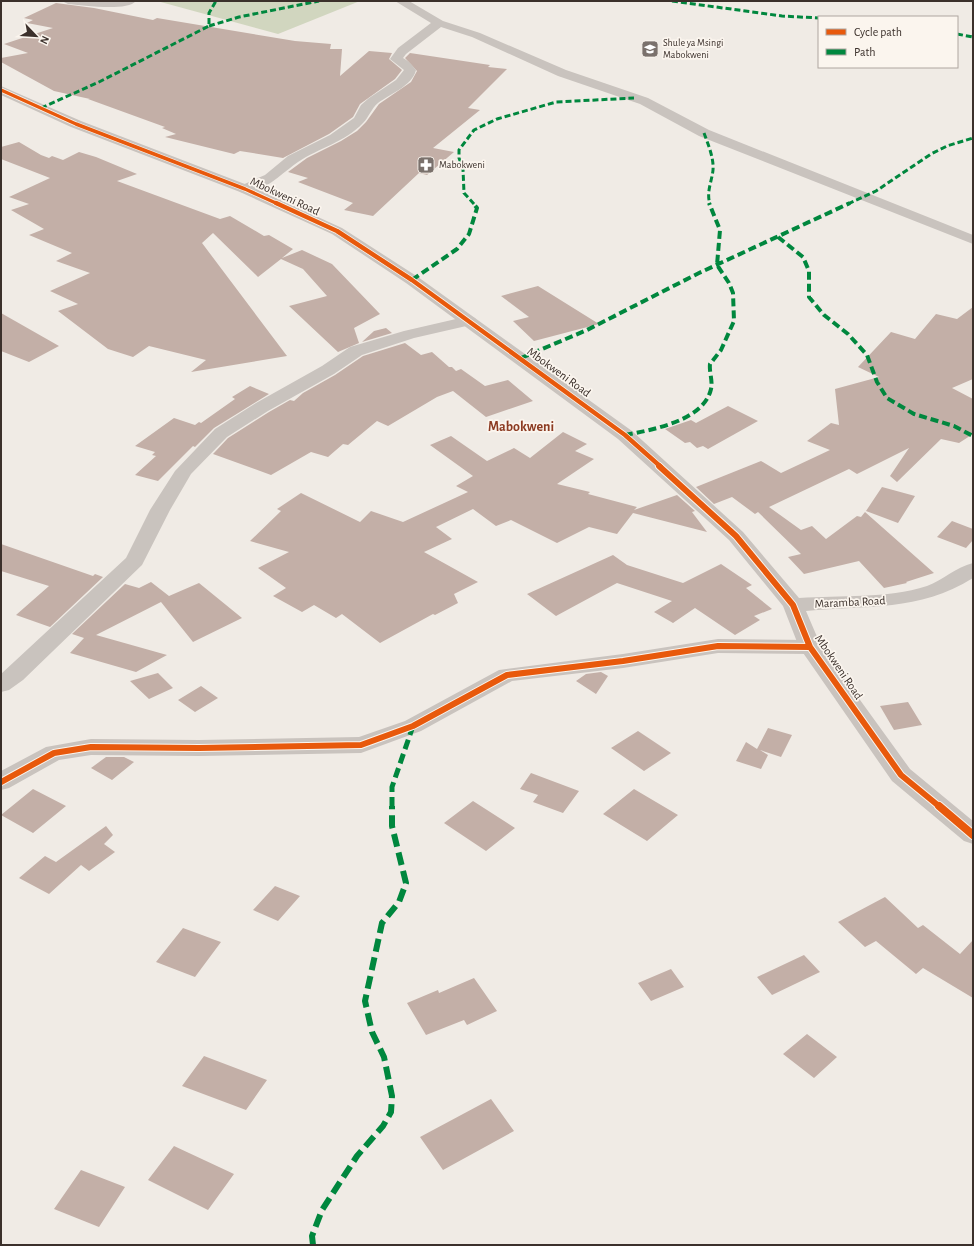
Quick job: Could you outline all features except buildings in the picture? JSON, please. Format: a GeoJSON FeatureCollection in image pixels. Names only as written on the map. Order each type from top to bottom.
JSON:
{"type":"FeatureCollection","features":[{"type":"Feature","properties":{"kind":"street"},"geometry":{"type":"LineString","coordinates":[[68,1],[107,4],[130,1]]}},
{"type":"Feature","properties":{"kind":"street"},"geometry":{"type":"LineString","coordinates":[[401,1],[439,23],[476,35],[562,73],[644,101],[704,132],[973,240]]}},
{"type":"Feature","properties":{"kind":"street"},"geometry":{"type":"LineString","coordinates":[[245,189],[270,178],[293,159],[335,138],[359,120],[366,108],[373,101],[409,74],[410,70],[396,59],[402,51],[439,23]]}},
{"type":"Feature","properties":{"kind":"street","name":"Mbokweni Road"},"geometry":{"type":"LineString","coordinates":[[1,90],[76,124],[245,189],[337,231],[412,280],[625,435],[736,536],[793,605],[810,647],[901,775],[973,835]]}},
{"type":"Feature","properties":{"kind":"street"},"geometry":{"type":"LineString","coordinates":[[1,686],[15,675],[135,561],[160,510],[184,472],[221,433],[262,407],[328,370],[356,351],[410,334],[468,321]]}},
{"type":"Feature","properties":{"kind":"street","name":"Maramba Road"},"geometry":{"type":"LineString","coordinates":[[793,605],[819,602],[886,601],[937,589],[973,569]]}},
{"type":"Feature","properties":{"kind":"street"},"geometry":{"type":"LineString","coordinates":[[1,782],[11,775],[54,754],[91,747],[199,748],[361,745],[412,726],[507,675],[623,661],[718,646],[810,647]]}},
{"type":"Feature","properties":{"kind":"green space"},"geometry":{"type":"Polygon","coordinates":[[[157,1],[360,1],[278,34],[157,1]]]}},
{"type":"Feature","properties":{"kind":"marked path"},"geometry":{"type":"LineString","coordinates":[[41,108],[99,82],[209,26],[209,13],[216,1]]}},
{"type":"Feature","properties":{"kind":"marked path"},"geometry":{"type":"LineString","coordinates":[[209,26],[239,17],[319,1]]}},
{"type":"Feature","properties":{"kind":"marked path"},"geometry":{"type":"LineString","coordinates":[[672,1],[709,5],[763,14],[818,18]]}},
{"type":"Feature","properties":{"kind":"marked path"},"geometry":{"type":"LineString","coordinates":[[958,34],[973,37]]}},
{"type":"Feature","properties":{"kind":"marked path"},"geometry":{"type":"LineString","coordinates":[[412,280],[457,249],[469,234],[477,208],[464,193],[463,169],[459,158],[459,150],[474,130],[497,119],[556,102],[634,98]]}},
{"type":"Feature","properties":{"kind":"marked path"},"geometry":{"type":"LineString","coordinates":[[625,435],[671,425],[692,414],[700,406],[711,390],[710,364],[721,350],[734,321],[733,293],[729,283],[717,265],[720,230],[709,202],[709,189],[713,169],[709,147],[704,133]]}},
{"type":"Feature","properties":{"kind":"marked path"},"geometry":{"type":"LineString","coordinates":[[521,358],[587,330],[699,273],[876,191],[931,154],[947,146],[973,138]]}},
{"type":"Feature","properties":{"kind":"marked path"},"geometry":{"type":"LineString","coordinates":[[778,237],[803,257],[809,271],[809,297],[824,315],[848,334],[867,355],[877,382],[887,398],[914,414],[954,426],[973,436]]}},
{"type":"Feature","properties":{"kind":"marked path"},"geometry":{"type":"LineString","coordinates":[[313,1245],[312,1236],[322,1210],[357,1156],[383,1126],[391,1112],[392,1096],[384,1057],[372,1032],[365,1001],[382,923],[399,902],[406,883],[392,826],[392,787],[413,726]]}},
{"type":"Feature","properties":{"kind":"cycle path"},"geometry":{"type":"LineString","coordinates":[[1,90],[76,124],[245,189],[337,231],[412,280],[625,435],[736,536],[793,605],[810,647],[901,775],[973,835]]}},
{"type":"Feature","properties":{"kind":"cycle path"},"geometry":{"type":"LineString","coordinates":[[1,782],[11,775],[54,753],[91,747],[199,748],[361,745],[413,726],[507,675],[623,661],[718,646],[810,647]]}},
{"type":"Feature","properties":{"kind":"place","name":"Shule ya Msingi Mabokweni"},"geometry":{"type":"Point","coordinates":[650,49]}},
{"type":"Feature","properties":{"kind":"place","name":"Mabokweni"},"geometry":{"type":"Point","coordinates":[426,165]}},
{"type":"Feature","properties":{"kind":"district","name":"Mabokweni"},"geometry":{"type":"Point","coordinates":[521,427]}}]}
